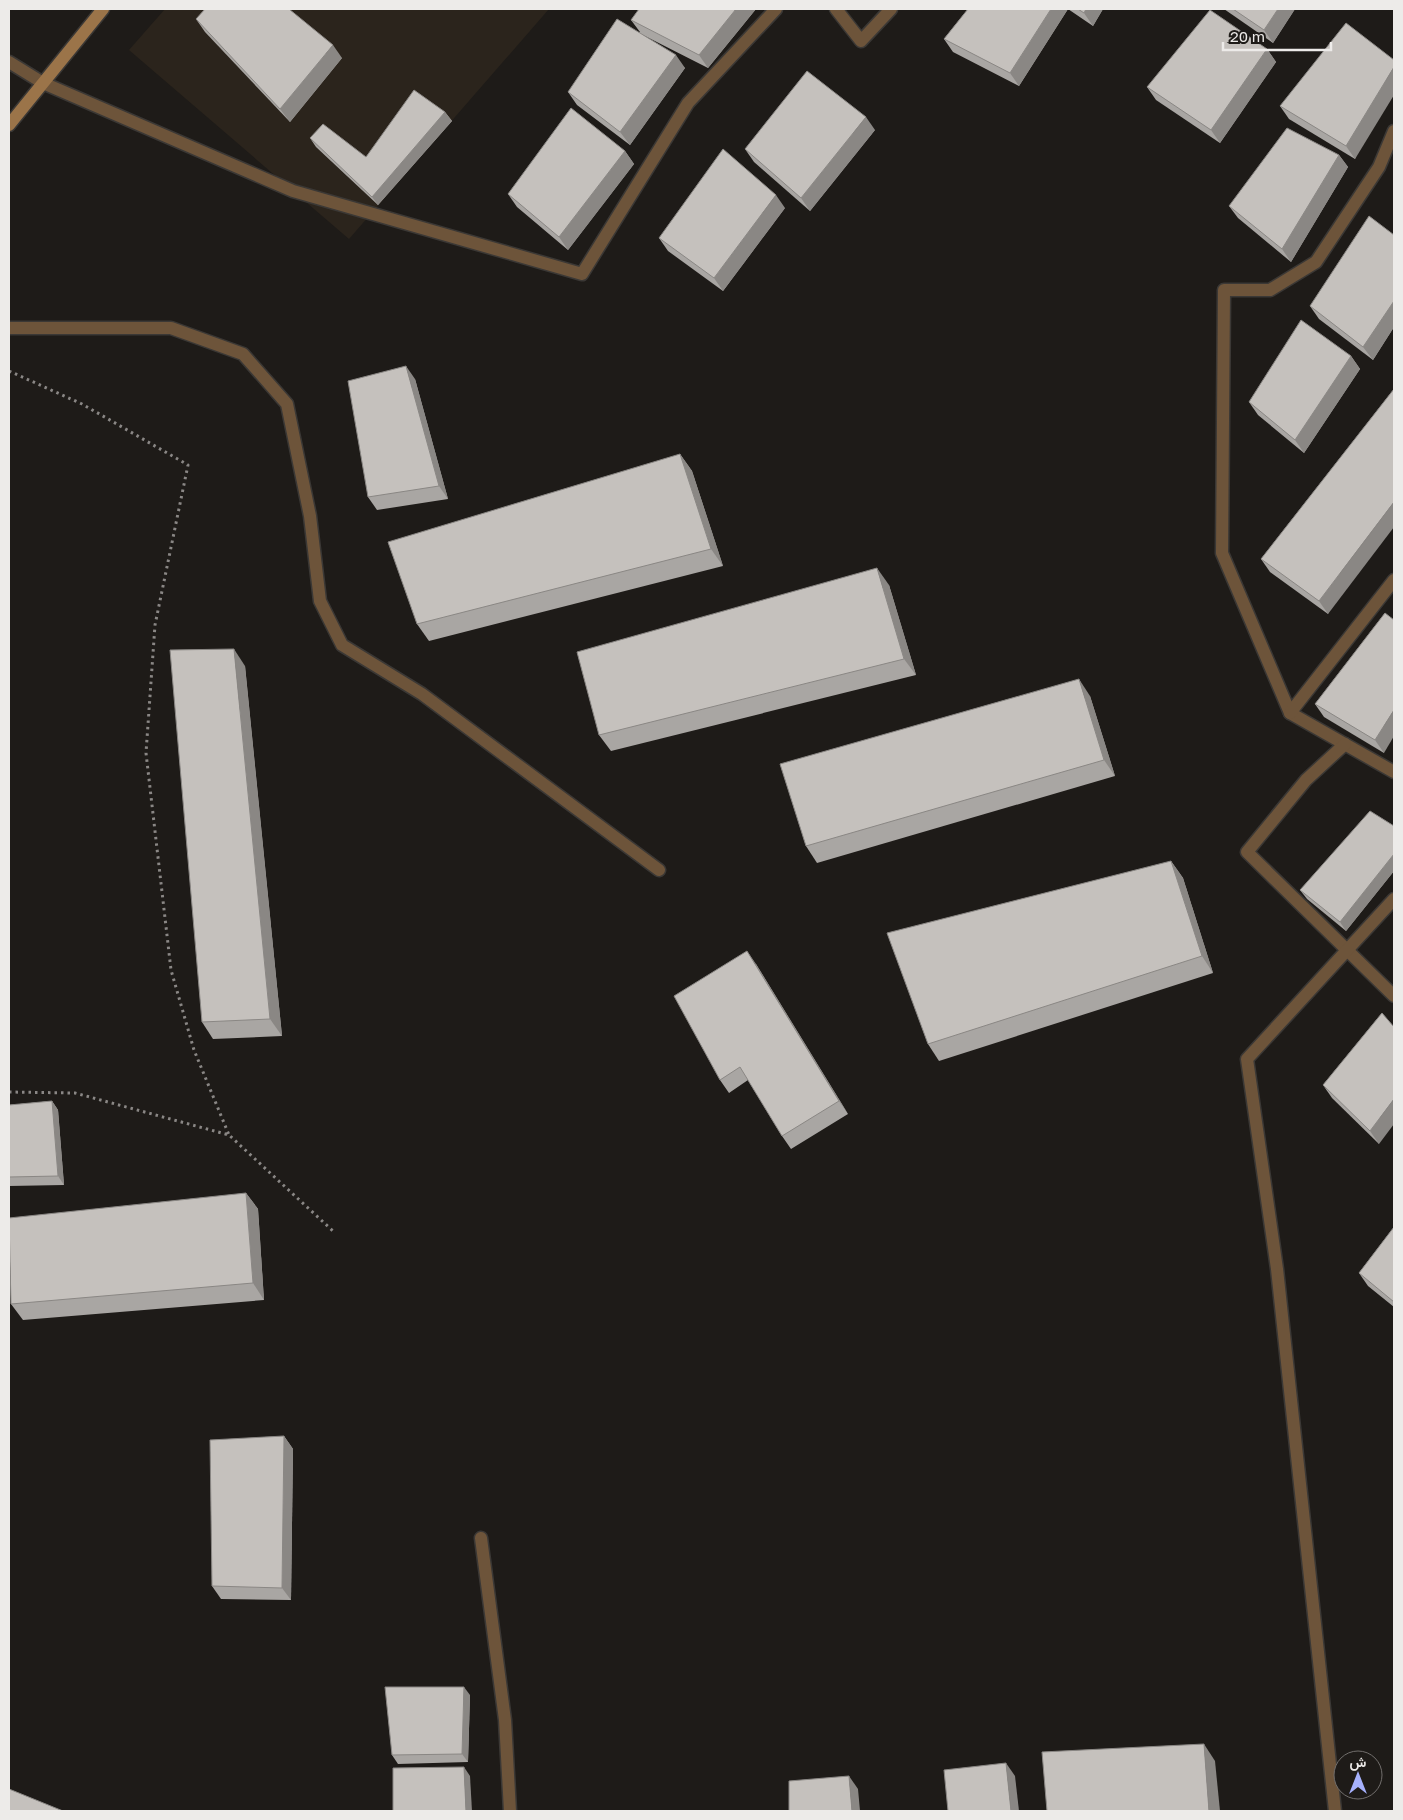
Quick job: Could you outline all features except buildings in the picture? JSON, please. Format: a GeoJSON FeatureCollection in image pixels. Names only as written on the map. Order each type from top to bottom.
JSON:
{"type":"FeatureCollection","features":[{"type":"Feature","properties":{"kind":"street"},"geometry":{"type":"LineString","coordinates":[[9,125],[103,9]]}},
{"type":"Feature","properties":{"kind":"street"},"geometry":{"type":"LineString","coordinates":[[9,62],[43,83],[293,191],[582,274],[688,103],[776,9]]}},
{"type":"Feature","properties":{"kind":"street"},"geometry":{"type":"LineString","coordinates":[[836,9],[861,41],[891,9]]}},
{"type":"Feature","properties":{"kind":"street"},"geometry":{"type":"LineString","coordinates":[[1394,131],[1379,167],[1316,262],[1270,290],[1224,290],[1222,553],[1290,713],[1394,772]]}},
{"type":"Feature","properties":{"kind":"street"},"geometry":{"type":"LineString","coordinates":[[9,328],[171,328],[243,354],[287,404],[310,516],[320,601],[342,645],[422,694],[659,870]]}},
{"type":"Feature","properties":{"kind":"street"},"geometry":{"type":"LineString","coordinates":[[1290,713],[1394,580]]}},
{"type":"Feature","properties":{"kind":"street"},"geometry":{"type":"LineString","coordinates":[[1345,744],[1306,780],[1247,852],[1394,996]]}},
{"type":"Feature","properties":{"kind":"street"},"geometry":{"type":"LineString","coordinates":[[1335,1811],[1278,1269],[1247,1059],[1394,899]]}},
{"type":"Feature","properties":{"kind":"street"},"geometry":{"type":"LineString","coordinates":[[481,1538],[505,1720],[510,1811]]}},
{"type":"Feature","properties":{"kind":"path"},"geometry":{"type":"LineString","coordinates":[[9,371],[82,404],[188,465],[155,625],[146,753],[171,970],[194,1050],[229,1135],[333,1231]]}},
{"type":"Feature","properties":{"kind":"path"},"geometry":{"type":"LineString","coordinates":[[9,1092],[75,1093],[229,1135]]}},
{"type":"Feature","properties":{"kind":"shaded area"},"geometry":{"type":"Polygon","coordinates":[[[165,9],[549,9],[349,239],[129,50],[165,9]]]}}]}
